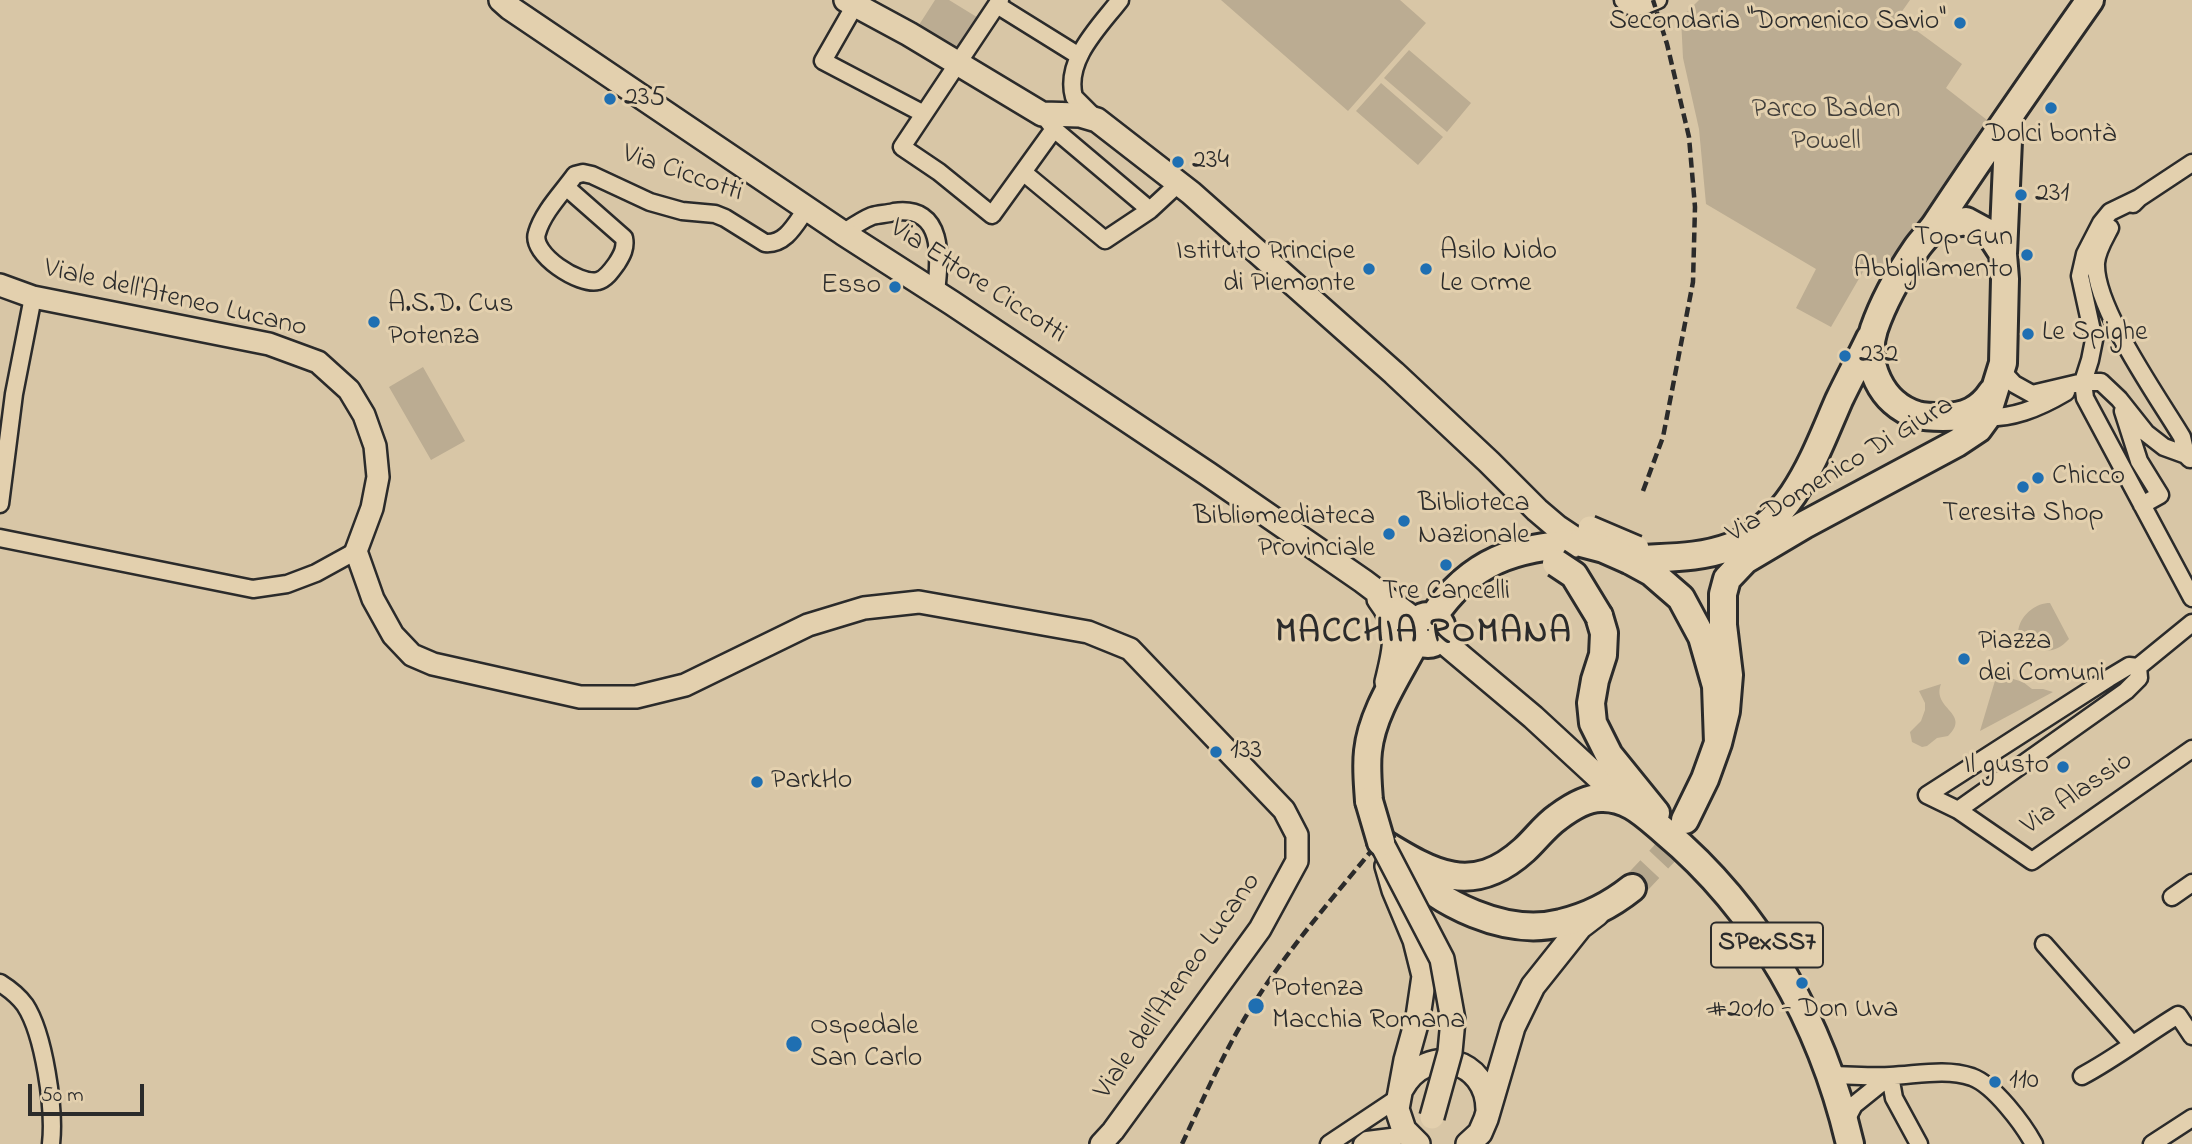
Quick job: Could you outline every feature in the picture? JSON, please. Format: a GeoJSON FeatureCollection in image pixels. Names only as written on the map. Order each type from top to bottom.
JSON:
{"type":"FeatureCollection","features":[{"type":"Feature","properties":{"kind":"main road","name":"Via Ettore Ciccotti"},"geometry":{"type":"LineString","coordinates":[[501,0],[1363,581],[1533,717],[1611,789],[1681,831]]}},
{"type":"Feature","properties":{"kind":"main road","name":"Via Domenico Di Giura"},"geometry":{"type":"LineString","coordinates":[[1975,417],[1919,416],[1894,403],[1873,372],[1873,333],[1884,302],[1917,246],[1934,227],[2090,0]]}},
{"type":"Feature","properties":{"kind":"main road"},"geometry":{"type":"LineString","coordinates":[[850,3],[958,62],[1048,122],[1080,115],[1097,120],[1179,183],[1394,373],[1557,527],[1586,536],[1605,549],[1633,554],[1687,556],[1728,547],[1766,526],[1786,506],[1808,472],[1873,333]]}},
{"type":"Feature","properties":{"kind":"main road","name":"Via Domenico Di Giura"},"geometry":{"type":"LineString","coordinates":[[1681,831],[1705,779],[1726,711],[1729,675],[1723,625],[1723,594],[1727,579],[1745,560],[1822,514],[1957,443],[1978,429],[1975,417],[1998,379],[2005,338],[2003,254],[2009,118]]}},
{"type":"Feature","properties":{"kind":"main road"},"geometry":{"type":"LineString","coordinates":[[1934,227],[1966,221],[1990,234],[2003,254]]}},
{"type":"Feature","properties":{"kind":"main road"},"geometry":{"type":"LineString","coordinates":[[1381,708],[1448,595],[1477,570],[1526,550],[1586,536]]}},
{"type":"Feature","properties":{"kind":"main road"},"geometry":{"type":"LineString","coordinates":[[1526,550],[1574,575],[1599,616],[1604,633],[1604,655],[1595,680],[1591,704],[1592,723],[1609,755],[1681,831]]}},
{"type":"Feature","properties":{"kind":"main road"},"geometry":{"type":"LineString","coordinates":[[1633,554],[1681,598],[1702,637],[1716,686],[1718,743]]}},
{"type":"Feature","properties":{"kind":"main road"},"geometry":{"type":"LineString","coordinates":[[1363,581],[1388,611],[1395,627],[1396,648],[1368,752],[1369,802],[1394,890],[1415,940],[1424,976],[1418,1017],[1400,1093],[1399,1119],[1417,1141]]}},
{"type":"Feature","properties":{"kind":"main road"},"geometry":{"type":"LineString","coordinates":[[1381,842],[1418,865],[1449,876],[1464,878],[1489,872],[1512,859],[1525,850],[1553,821],[1576,805],[1602,797],[1629,802]]}},
{"type":"Feature","properties":{"kind":"main road","name":"SPexSS7"},"geometry":{"type":"LineString","coordinates":[[1681,831],[1701,865],[1756,930],[1776,959],[1815,1037],[1848,1133]]}},
{"type":"Feature","properties":{"kind":"main road"},"geometry":{"type":"LineString","coordinates":[[1381,842],[1411,875],[1438,895],[1488,919],[1536,926],[1561,923],[1623,895]]}},
{"type":"Feature","properties":{"kind":"main road"},"geometry":{"type":"LineString","coordinates":[[1381,842],[1442,959],[1453,1020],[1450,1052],[1417,1141]]}},
{"type":"Feature","properties":{"kind":"main road"},"geometry":{"type":"LineString","coordinates":[[1478,1135],[1513,1027],[1533,986],[1580,926],[1623,895]]}},
{"type":"Feature","properties":{"kind":"main road"},"geometry":{"type":"LineString","coordinates":[[1400,1093],[1413,1072],[1427,1064],[1442,1061],[1460,1065],[1477,1077],[1485,1088],[1488,1099],[1478,1135]]}},
{"type":"Feature","properties":{"kind":"street"},"geometry":{"type":"LineString","coordinates":[[1097,120],[1074,97],[1073,77],[1079,56],[1120,0]]}},
{"type":"Feature","properties":{"kind":"street"},"geometry":{"type":"LineString","coordinates":[[1623,0],[1635,8],[1658,0]]}},
{"type":"Feature","properties":{"kind":"street"},"geometry":{"type":"LineString","coordinates":[[850,3],[823,61],[924,114]]}},
{"type":"Feature","properties":{"kind":"street"},"geometry":{"type":"LineString","coordinates":[[1079,56],[998,3],[902,147],[939,172],[992,215],[1023,172],[1048,122],[1150,210]]}},
{"type":"Feature","properties":{"kind":"street"},"geometry":{"type":"LineString","coordinates":[[2192,163],[2139,198],[2110,212],[2101,223],[2085,254],[2080,276],[2094,340],[2083,382],[2085,398],[2192,598]]}},
{"type":"Feature","properties":{"kind":"street"},"geometry":{"type":"LineString","coordinates":[[1023,172],[1105,240],[1150,210],[1179,183]]}},
{"type":"Feature","properties":{"kind":"street","name":"Via Ciccotti"},"geometry":{"type":"LineString","coordinates":[[566,187],[575,175],[583,173],[650,202],[682,211],[715,214],[765,243],[772,244],[786,237],[807,208]]}},
{"type":"Feature","properties":{"kind":"street"},"geometry":{"type":"LineString","coordinates":[[566,187],[624,238],[625,246],[621,256],[611,272],[601,281],[589,282],[574,276],[548,260],[537,245],[536,236],[545,216],[566,187]]}},
{"type":"Feature","properties":{"kind":"street"},"geometry":{"type":"LineString","coordinates":[[2139,198],[2111,226],[2106,235],[2096,259],[2097,276],[2112,319],[2182,437],[2189,458]]}},
{"type":"Feature","properties":{"kind":"street"},"geometry":{"type":"LineString","coordinates":[[843,233],[873,216],[905,211],[925,217],[935,230],[939,267],[936,292]]}},
{"type":"Feature","properties":{"kind":"street","name":"Viale dell'Ateneo Lucano"},"geometry":{"type":"LineString","coordinates":[[0,285],[33,297],[269,344],[318,362],[349,390],[365,415],[375,446],[378,477],[372,508],[356,551],[373,599],[393,635],[412,655],[433,664],[580,696],[636,698],[685,685],[808,625],[864,608],[919,603],[1088,632],[1130,649],[1284,810],[1297,835],[1297,861],[1260,929],[1120,1122],[1101,1144]]}},
{"type":"Feature","properties":{"kind":"street"},"geometry":{"type":"LineString","coordinates":[[0,504],[14,394],[33,297]]}},
{"type":"Feature","properties":{"kind":"street"},"geometry":{"type":"LineString","coordinates":[[1998,379],[2032,394],[2083,382],[2101,382],[2119,399],[2146,433],[2164,447],[2189,458]]}},
{"type":"Feature","properties":{"kind":"street","name":"Via Domenico Di Giura"},"geometry":{"type":"LineString","coordinates":[[1975,417],[2009,417],[2035,409],[2083,382]]}},
{"type":"Feature","properties":{"kind":"street"},"geometry":{"type":"LineString","coordinates":[[2119,399],[2139,461],[2160,495],[2142,505]]}},
{"type":"Feature","properties":{"kind":"street"},"geometry":{"type":"LineString","coordinates":[[0,538],[253,589],[287,584],[307,577],[356,551]]}},
{"type":"Feature","properties":{"kind":"street"},"geometry":{"type":"LineString","coordinates":[[2138,667],[2139,678],[2126,691],[1958,810],[1927,795],[2109,678],[2129,666],[2138,667],[2192,623]]}},
{"type":"Feature","properties":{"kind":"street","name":"Via Alassio"},"geometry":{"type":"LineString","coordinates":[[1958,810],[2032,861],[2192,749]]}},
{"type":"Feature","properties":{"kind":"street"},"geometry":{"type":"LineString","coordinates":[[2172,897],[2192,883]]}},
{"type":"Feature","properties":{"kind":"street"},"geometry":{"type":"LineString","coordinates":[[2044,944],[2132,1044]]}},
{"type":"Feature","properties":{"kind":"street"},"geometry":{"type":"LineString","coordinates":[[0,983],[24,1003],[35,1025],[51,1095],[51,1144]]}},
{"type":"Feature","properties":{"kind":"street"},"geometry":{"type":"LineString","coordinates":[[2082,1076],[2115,1058],[2178,1015],[2192,1036]]}},
{"type":"Feature","properties":{"kind":"street"},"geometry":{"type":"LineString","coordinates":[[1830,1075],[1890,1076],[1938,1072],[1973,1077],[2015,1114],[2034,1144]]}},
{"type":"Feature","properties":{"kind":"street"},"geometry":{"type":"LineString","coordinates":[[1890,1076],[1894,1098],[1920,1144]]}},
{"type":"Feature","properties":{"kind":"street"},"geometry":{"type":"LineString","coordinates":[[1848,1133],[1854,1105],[1890,1076]]}},
{"type":"Feature","properties":{"kind":"street"},"geometry":{"type":"LineString","coordinates":[[1329,1144],[1400,1093]]}},
{"type":"Feature","properties":{"kind":"street"},"geometry":{"type":"LineString","coordinates":[[2152,1144],[2192,1118]]}},
{"type":"Feature","properties":{"kind":"street"},"geometry":{"type":"LineString","coordinates":[[1910,1127],[1910,1144]]}},
{"type":"Feature","properties":{"kind":"street"},"geometry":{"type":"LineString","coordinates":[[1362,1144],[1367,1140],[1417,1141]]}},
{"type":"Feature","properties":{"kind":"green space"},"geometry":{"type":"Polygon","coordinates":[[[935,0],[949,0],[980,19],[957,54],[917,28],[935,0]]]}},
{"type":"Feature","properties":{"kind":"green space"},"geometry":{"type":"Polygon","coordinates":[[[1221,0],[1400,0],[1426,23],[1348,111],[1221,0]]]}},
{"type":"Feature","properties":{"kind":"green space","name":"Parco Baden Powell"},"geometry":{"type":"Polygon","coordinates":[[[1699,0],[1910,0],[1898,17],[1962,64],[1946,88],[1987,120],[1897,261],[1886,266],[1868,263],[1831,327],[1796,308],[1816,269],[1706,204],[1699,129],[1683,58],[1681,18],[1699,0]]]}},
{"type":"Feature","properties":{"kind":"green space"},"geometry":{"type":"Polygon","coordinates":[[[1409,50],[1471,103],[1447,132],[1384,78],[1409,50]]]}},
{"type":"Feature","properties":{"kind":"green space"},"geometry":{"type":"Polygon","coordinates":[[[1381,83],[1443,137],[1418,165],[1356,111],[1381,83]]]}},
{"type":"Feature","properties":{"kind":"green space"},"geometry":{"type":"Polygon","coordinates":[[[423,367],[465,441],[431,460],[389,387],[423,367]]]}},
{"type":"Feature","properties":{"kind":"green space"},"geometry":{"type":"Polygon","coordinates":[[[2050,603],[2069,639],[2052,650],[2027,647],[2018,633],[2024,617],[2040,605],[2050,603]]]}},
{"type":"Feature","properties":{"kind":"green space"},"geometry":{"type":"Polygon","coordinates":[[[1997,674],[2023,682],[2032,689],[2053,692],[1980,731],[1997,674]]]}},
{"type":"Feature","properties":{"kind":"green space"},"geometry":{"type":"Polygon","coordinates":[[[1941,684],[1941,699],[1956,722],[1948,736],[1937,738],[1922,747],[1912,742],[1910,732],[1921,721],[1925,710],[1925,703],[1919,691],[1941,684]]]}},
{"type":"Feature","properties":{"kind":"tunnel"},"geometry":{"type":"LineString","coordinates":[[1632,888],[1664,854],[1685,821]]}},
{"type":"Feature","properties":{"kind":"railway"},"geometry":{"type":"LineString","coordinates":[[1643,491],[1663,437],[1693,282],[1695,207],[1689,137],[1667,44],[1653,0]]}},
{"type":"Feature","properties":{"kind":"railway"},"geometry":{"type":"LineString","coordinates":[[1182,1144],[1245,1017],[1297,942],[1372,850]]}},
{"type":"Feature","properties":{"kind":"place","name":"Secondaria \"Domenico Savio\""},"geometry":{"type":"Point","coordinates":[1960,23]}},
{"type":"Feature","properties":{"kind":"place","name":"235"},"geometry":{"type":"Point","coordinates":[610,99]}},
{"type":"Feature","properties":{"kind":"place","name":"Dolci bontà"},"geometry":{"type":"Point","coordinates":[2051,108]}},
{"type":"Feature","properties":{"kind":"place","name":"234"},"geometry":{"type":"Point","coordinates":[1178,162]}},
{"type":"Feature","properties":{"kind":"place","name":"231"},"geometry":{"type":"Point","coordinates":[2021,195]}},
{"type":"Feature","properties":{"kind":"place","name":"Top Gun Abbigliamento"},"geometry":{"type":"Point","coordinates":[2027,255]}},
{"type":"Feature","properties":{"kind":"place","name":"Istituto Principe di Piemonte"},"geometry":{"type":"Point","coordinates":[1369,269]}},
{"type":"Feature","properties":{"kind":"place","name":"Asilo Nido Le Orme"},"geometry":{"type":"Point","coordinates":[1426,269]}},
{"type":"Feature","properties":{"kind":"place","name":"Esso"},"geometry":{"type":"Point","coordinates":[895,287]}},
{"type":"Feature","properties":{"kind":"place","name":"A.S.D. Cus Potenza"},"geometry":{"type":"Point","coordinates":[374,322]}},
{"type":"Feature","properties":{"kind":"place","name":"Le Spighe"},"geometry":{"type":"Point","coordinates":[2028,334]}},
{"type":"Feature","properties":{"kind":"place","name":"232"},"geometry":{"type":"Point","coordinates":[1845,356]}},
{"type":"Feature","properties":{"kind":"place","name":"Chicco"},"geometry":{"type":"Point","coordinates":[2038,478]}},
{"type":"Feature","properties":{"kind":"place","name":"Teresita Shop"},"geometry":{"type":"Point","coordinates":[2023,487]}},
{"type":"Feature","properties":{"kind":"place","name":"Biblioteca Nazionale"},"geometry":{"type":"Point","coordinates":[1404,521]}},
{"type":"Feature","properties":{"kind":"place","name":"Bibliomediateca Provinciale"},"geometry":{"type":"Point","coordinates":[1389,534]}},
{"type":"Feature","properties":{"kind":"place","name":"Tre Cancelli"},"geometry":{"type":"Point","coordinates":[1446,565]}},
{"type":"Feature","properties":{"kind":"place","name":"Piazza dei Comuni"},"geometry":{"type":"Point","coordinates":[1964,659]}},
{"type":"Feature","properties":{"kind":"place","name":"133"},"geometry":{"type":"Point","coordinates":[1216,752]}},
{"type":"Feature","properties":{"kind":"place","name":"Il gusto"},"geometry":{"type":"Point","coordinates":[2063,767]}},
{"type":"Feature","properties":{"kind":"place","name":"ParkHo"},"geometry":{"type":"Point","coordinates":[757,782]}},
{"type":"Feature","properties":{"kind":"place","name":"#2010 - Don Uva"},"geometry":{"type":"Point","coordinates":[1802,983]}},
{"type":"Feature","properties":{"kind":"place","name":"Potenza Macchia Romana"},"geometry":{"type":"Point","coordinates":[1256,1006]}},
{"type":"Feature","properties":{"kind":"place","name":"Ospedale San Carlo"},"geometry":{"type":"Point","coordinates":[794,1044]}},
{"type":"Feature","properties":{"kind":"place","name":"110"},"geometry":{"type":"Point","coordinates":[1995,1082]}},
{"type":"Feature","properties":{"kind":"district","name":"MACCHIA ROMANA"},"geometry":{"type":"Point","coordinates":[1424,635]}}]}
